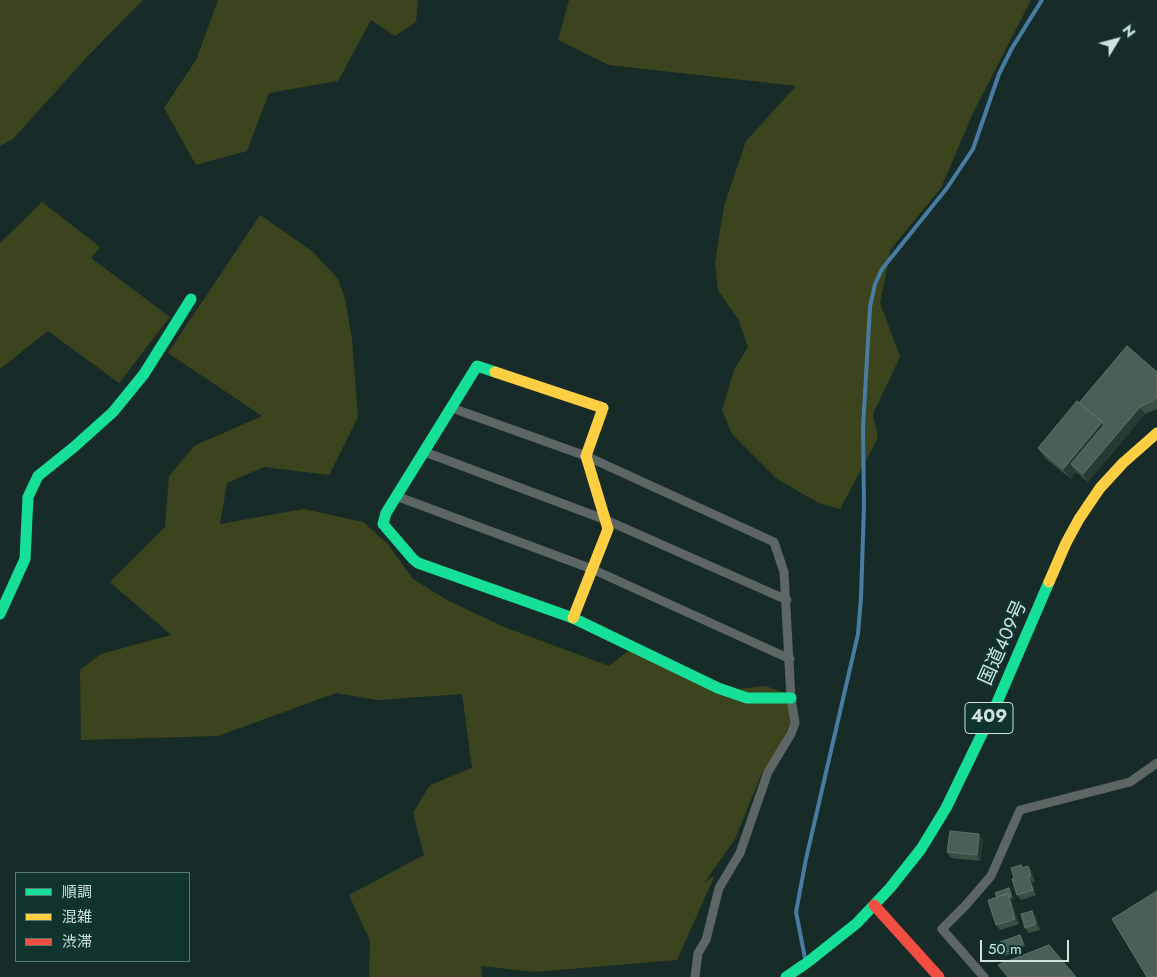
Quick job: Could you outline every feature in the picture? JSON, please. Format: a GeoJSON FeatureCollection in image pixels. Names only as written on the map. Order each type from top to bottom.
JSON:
{"type":"FeatureCollection","features":[{"type":"Feature","properties":{"kind":"main road"},"geometry":{"type":"LineString","coordinates":[[0,614],[25,559],[28,497],[38,476],[113,412],[144,374],[191,299]]}},
{"type":"Feature","properties":{"kind":"main road"},"geometry":{"type":"LineString","coordinates":[[573,618],[608,529],[586,456],[603,408],[477,366],[386,513],[383,524],[413,559],[418,563],[573,618],[718,688],[746,698],[791,698]]}},
{"type":"Feature","properties":{"kind":"main road","name":"国道409号"},"geometry":{"type":"LineString","coordinates":[[786,977],[857,923],[920,849],[946,808],[996,705],[1066,543],[1079,520],[1100,488],[1123,463],[1157,433]]}},
{"type":"Feature","properties":{"kind":"main road"},"geometry":{"type":"LineString","coordinates":[[874,905],[939,977]]}},
{"type":"Feature","properties":{"kind":"street"},"geometry":{"type":"LineString","coordinates":[[452,408],[586,456],[774,542],[784,572],[791,698],[795,723],[768,772],[740,853],[719,888],[706,940],[698,953],[695,977]]}},
{"type":"Feature","properties":{"kind":"street"},"geometry":{"type":"LineString","coordinates":[[425,452],[606,520],[787,600]]}},
{"type":"Feature","properties":{"kind":"street"},"geometry":{"type":"LineString","coordinates":[[396,496],[592,569],[790,658]]}},
{"type":"Feature","properties":{"kind":"street"},"geometry":{"type":"LineString","coordinates":[[984,977],[942,929],[991,876],[1020,810],[1130,782],[1157,763]]}},
{"type":"Feature","properties":{"kind":"green space"},"geometry":{"type":"Polygon","coordinates":[[[0,0],[143,0],[86,58],[13,139],[0,146],[0,0]]]}},
{"type":"Feature","properties":{"kind":"green space"},"geometry":{"type":"Polygon","coordinates":[[[218,0],[418,0],[416,22],[395,36],[371,20],[338,81],[269,93],[247,151],[196,165],[164,108],[196,60],[218,0]]]}},
{"type":"Feature","properties":{"kind":"green space"},"geometry":{"type":"Polygon","coordinates":[[[569,0],[1031,0],[973,113],[941,188],[891,249],[880,303],[900,357],[873,414],[878,438],[840,509],[819,503],[777,479],[732,434],[722,410],[734,370],[748,347],[738,319],[718,290],[715,263],[724,206],[746,141],[796,86],[609,65],[558,40],[569,0]]]}},
{"type":"Feature","properties":{"kind":"green space"},"geometry":{"type":"Polygon","coordinates":[[[42,202],[100,247],[91,258],[170,317],[119,383],[48,331],[0,369],[0,243],[42,202]]]}},
{"type":"Feature","properties":{"kind":"green space"},"geometry":{"type":"Polygon","coordinates":[[[260,215],[312,251],[338,279],[345,299],[352,339],[358,417],[329,475],[264,467],[227,483],[220,524],[304,509],[363,522],[388,544],[413,579],[447,600],[504,627],[609,666],[637,644],[729,690],[766,686],[792,696],[793,717],[778,751],[761,775],[735,839],[704,883],[715,875],[677,960],[535,972],[481,966],[482,977],[369,977],[370,941],[349,895],[424,855],[413,813],[430,785],[472,768],[462,694],[378,700],[336,693],[218,736],[81,740],[80,670],[101,654],[171,635],[110,582],[165,527],[169,476],[194,446],[262,416],[168,353],[260,215]]]}},
{"type":"Feature","properties":{"kind":"building"},"geometry":{"type":"Polygon","coordinates":[[[1127,346],[1157,372],[1157,398],[1140,407],[1083,474],[1071,464],[1104,425],[1079,403],[1127,346]]]}},
{"type":"Feature","properties":{"kind":"building"},"geometry":{"type":"Polygon","coordinates":[[[1077,401],[1102,422],[1063,469],[1038,448],[1077,401]]]}},
{"type":"Feature","properties":{"kind":"building"},"geometry":{"type":"Polygon","coordinates":[[[950,831],[979,834],[977,855],[947,852],[950,831]]]}},
{"type":"Feature","properties":{"kind":"building"},"geometry":{"type":"Polygon","coordinates":[[[1021,865],[1022,868],[1028,866],[1031,876],[1028,876],[1033,890],[1017,895],[1011,868],[1021,865]]]}},
{"type":"Feature","properties":{"kind":"building"},"geometry":{"type":"Polygon","coordinates":[[[1009,888],[1010,897],[1008,894],[997,897],[995,893],[1009,888]]]}},
{"type":"Feature","properties":{"kind":"building"},"geometry":{"type":"Polygon","coordinates":[[[1157,891],[1157,977],[1147,977],[1112,919],[1157,891]]]}},
{"type":"Feature","properties":{"kind":"building"},"geometry":{"type":"Polygon","coordinates":[[[1008,894],[1015,919],[996,925],[988,900],[1008,894]]]}},
{"type":"Feature","properties":{"kind":"building"},"geometry":{"type":"Polygon","coordinates":[[[1032,911],[1036,924],[1025,928],[1021,914],[1032,911]]]}},
{"type":"Feature","properties":{"kind":"building"},"geometry":{"type":"Polygon","coordinates":[[[1020,935],[1023,944],[1011,947],[1012,950],[1003,953],[1000,942],[1020,935]]]}},
{"type":"Feature","properties":{"kind":"building"},"geometry":{"type":"Polygon","coordinates":[[[1049,945],[1076,977],[1008,977],[998,965],[1049,945]]]}},
{"type":"Feature","properties":{"kind":"waterway"},"geometry":{"type":"LineString","coordinates":[[805,958],[796,912],[806,859],[858,634],[864,506],[863,427],[870,307],[875,284],[882,269],[947,188],[973,149],[999,74],[1012,48],[1042,0]]}},
{"type":"Feature","properties":{"kind":"traffic: fast"},"geometry":{"type":"LineString","coordinates":[[0,614],[25,559],[28,497],[38,476],[113,412],[144,374],[191,299]]}},
{"type":"Feature","properties":{"kind":"traffic: fast"},"geometry":{"type":"LineString","coordinates":[[495,372],[477,366],[386,513],[383,524],[413,559],[418,563],[573,618],[718,688],[747,698],[791,698]]}},
{"type":"Feature","properties":{"kind":"traffic: fast"},"geometry":{"type":"LineString","coordinates":[[786,977],[857,923],[890,888],[921,849],[946,808],[996,705],[1049,582]]}},
{"type":"Feature","properties":{"kind":"traffic: slow"},"geometry":{"type":"LineString","coordinates":[[495,372],[603,408],[586,456],[608,529],[573,618]]}},
{"type":"Feature","properties":{"kind":"traffic: slow"},"geometry":{"type":"LineString","coordinates":[[1049,582],[1079,519],[1100,488],[1123,463],[1157,433]]}},
{"type":"Feature","properties":{"kind":"traffic: jam"},"geometry":{"type":"LineString","coordinates":[[874,905],[939,977]]}}]}
